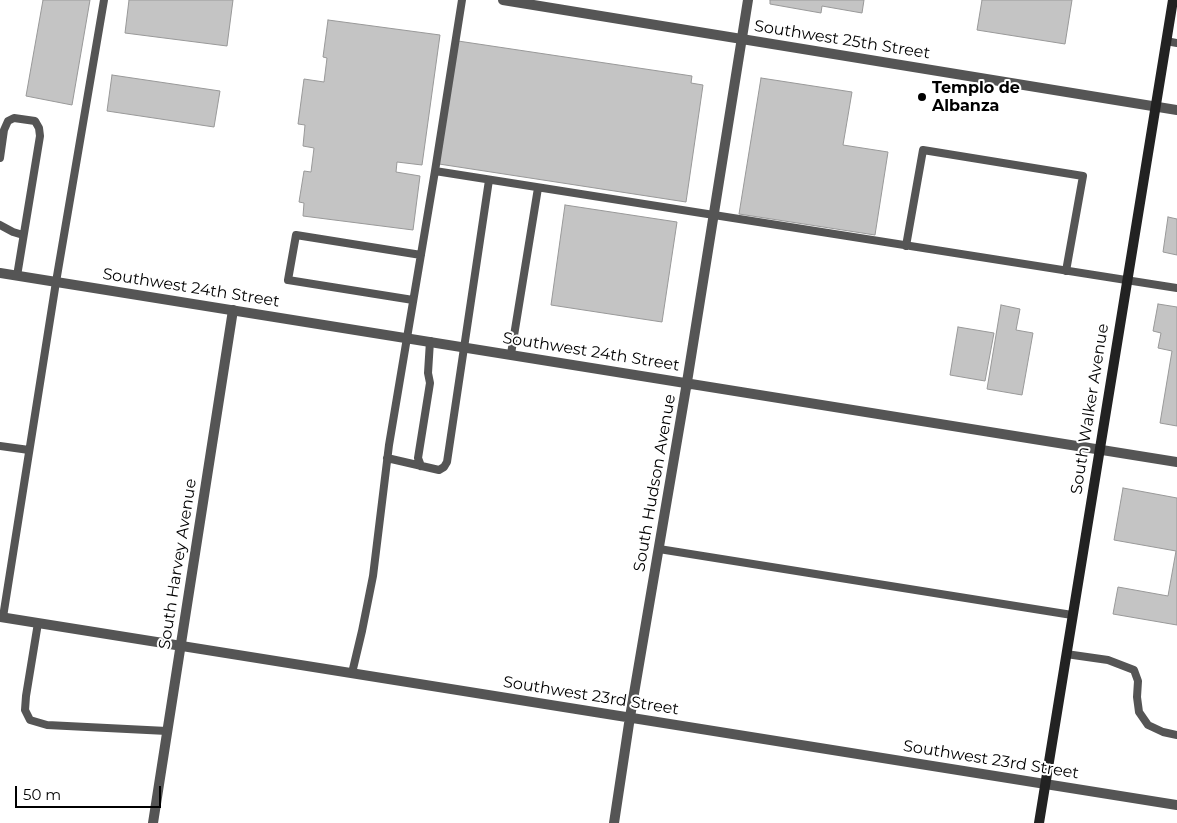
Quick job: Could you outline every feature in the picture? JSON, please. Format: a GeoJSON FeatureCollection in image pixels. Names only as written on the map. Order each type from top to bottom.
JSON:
{"type":"FeatureCollection","features":[{"type":"Feature","properties":{"kind":"main road","name":"South Walker Avenue"},"geometry":{"type":"LineString","coordinates":[[1039,823],[1172,0]]}},
{"type":"Feature","properties":{"kind":"street","name":"Southwest 25th Street"},"geometry":{"type":"LineString","coordinates":[[502,0],[1177,110]]}},
{"type":"Feature","properties":{"kind":"street","name":"South Hudson Avenue"},"geometry":{"type":"LineString","coordinates":[[614,823],[748,0]]}},
{"type":"Feature","properties":{"kind":"street","name":"Southwest 24th Street"},"geometry":{"type":"LineString","coordinates":[[0,273],[1177,462]]}},
{"type":"Feature","properties":{"kind":"street","name":"South Harvey Avenue"},"geometry":{"type":"LineString","coordinates":[[152,823],[233,310]]}},
{"type":"Feature","properties":{"kind":"street","name":"Southwest 23rd Street"},"geometry":{"type":"LineString","coordinates":[[1,617],[1177,806]]}},
{"type":"Feature","properties":{"kind":"lane"},"geometry":{"type":"LineString","coordinates":[[1,617],[104,0]]}},
{"type":"Feature","properties":{"kind":"lane"},"geometry":{"type":"LineString","coordinates":[[352,673],[373,576],[387,458],[436,171],[462,0]]}},
{"type":"Feature","properties":{"kind":"lane"},"geometry":{"type":"LineString","coordinates":[[1166,41],[1177,43]]}},
{"type":"Feature","properties":{"kind":"lane"},"geometry":{"type":"LineString","coordinates":[[0,158],[4,130],[8,121],[14,118],[35,121],[39,128],[40,136],[17,276]]}},
{"type":"Feature","properties":{"kind":"lane"},"geometry":{"type":"LineString","coordinates":[[906,246],[923,150],[1083,176],[1066,271]]}},
{"type":"Feature","properties":{"kind":"lane"},"geometry":{"type":"LineString","coordinates":[[436,171],[1177,288]]}},
{"type":"Feature","properties":{"kind":"lane"},"geometry":{"type":"LineString","coordinates":[[387,458],[439,470],[447,462],[488,180]]}},
{"type":"Feature","properties":{"kind":"lane"},"geometry":{"type":"LineString","coordinates":[[511,354],[538,188]]}},
{"type":"Feature","properties":{"kind":"lane"},"geometry":{"type":"LineString","coordinates":[[0,225],[13,232],[23,234]]}},
{"type":"Feature","properties":{"kind":"lane"},"geometry":{"type":"LineString","coordinates":[[413,300],[288,280],[296,234],[421,255]]}},
{"type":"Feature","properties":{"kind":"lane"},"geometry":{"type":"LineString","coordinates":[[421,466],[418,458],[430,383],[428,373],[430,341]]}},
{"type":"Feature","properties":{"kind":"lane"},"geometry":{"type":"LineString","coordinates":[[0,446],[29,450]]}},
{"type":"Feature","properties":{"kind":"lane"},"geometry":{"type":"LineString","coordinates":[[659,548],[1072,615]]}},
{"type":"Feature","properties":{"kind":"lane"},"geometry":{"type":"LineString","coordinates":[[38,623],[25,710],[30,720],[47,724],[167,731]]}},
{"type":"Feature","properties":{"kind":"lane"},"geometry":{"type":"LineString","coordinates":[[1066,654],[1108,660],[1134,670],[1138,681],[1137,697],[1139,712],[1148,725],[1177,736]]}},
{"type":"Feature","properties":{"kind":"building"},"geometry":{"type":"Polygon","coordinates":[[[43,0],[90,0],[72,105],[26,96],[43,0]]]}},
{"type":"Feature","properties":{"kind":"building"},"geometry":{"type":"Polygon","coordinates":[[[129,0],[233,0],[227,46],[125,33],[129,0]]]}},
{"type":"Feature","properties":{"kind":"building"},"geometry":{"type":"Polygon","coordinates":[[[770,0],[864,0],[862,13],[822,6],[821,13],[770,4],[770,0]]]}},
{"type":"Feature","properties":{"kind":"building"},"geometry":{"type":"Polygon","coordinates":[[[982,0],[1072,0],[1065,44],[977,30],[982,0]]]}},
{"type":"Feature","properties":{"kind":"building"},"geometry":{"type":"Polygon","coordinates":[[[328,20],[440,35],[422,165],[397,162],[396,172],[420,176],[413,230],[303,216],[304,203],[299,202],[304,171],[311,172],[314,148],[303,146],[305,125],[298,124],[304,79],[324,82],[327,58],[323,57],[328,20]]]}},
{"type":"Feature","properties":{"kind":"building"},"geometry":{"type":"Polygon","coordinates":[[[458,41],[692,76],[691,83],[703,85],[686,202],[439,164],[458,41]]]}},
{"type":"Feature","properties":{"kind":"building"},"geometry":{"type":"Polygon","coordinates":[[[112,75],[220,91],[214,127],[107,111],[112,75]]]}},
{"type":"Feature","properties":{"kind":"building"},"geometry":{"type":"Polygon","coordinates":[[[761,78],[852,92],[843,145],[888,152],[875,235],[739,214],[761,78]]]}},
{"type":"Feature","properties":{"kind":"building"},"geometry":{"type":"Polygon","coordinates":[[[565,205],[677,222],[662,322],[551,305],[565,205]]]}},
{"type":"Feature","properties":{"kind":"building"},"geometry":{"type":"Polygon","coordinates":[[[1168,217],[1177,219],[1177,255],[1163,252],[1168,217]]]}},
{"type":"Feature","properties":{"kind":"building"},"geometry":{"type":"Polygon","coordinates":[[[1158,304],[1177,307],[1177,426],[1160,423],[1172,351],[1158,348],[1161,333],[1153,331],[1158,304]]]}},
{"type":"Feature","properties":{"kind":"building"},"geometry":{"type":"Polygon","coordinates":[[[1001,305],[1020,309],[1016,330],[1033,333],[1022,395],[987,389],[1001,305]]]}},
{"type":"Feature","properties":{"kind":"building"},"geometry":{"type":"Polygon","coordinates":[[[958,327],[994,333],[985,381],[950,375],[958,327]]]}},
{"type":"Feature","properties":{"kind":"building"},"geometry":{"type":"Polygon","coordinates":[[[1123,488],[1177,498],[1177,625],[1113,614],[1118,587],[1168,596],[1176,551],[1114,540],[1123,488]]]}},
{"type":"Feature","properties":{"kind":"place","name":"Templo de Albanza"},"geometry":{"type":"Point","coordinates":[922,97]}}]}
